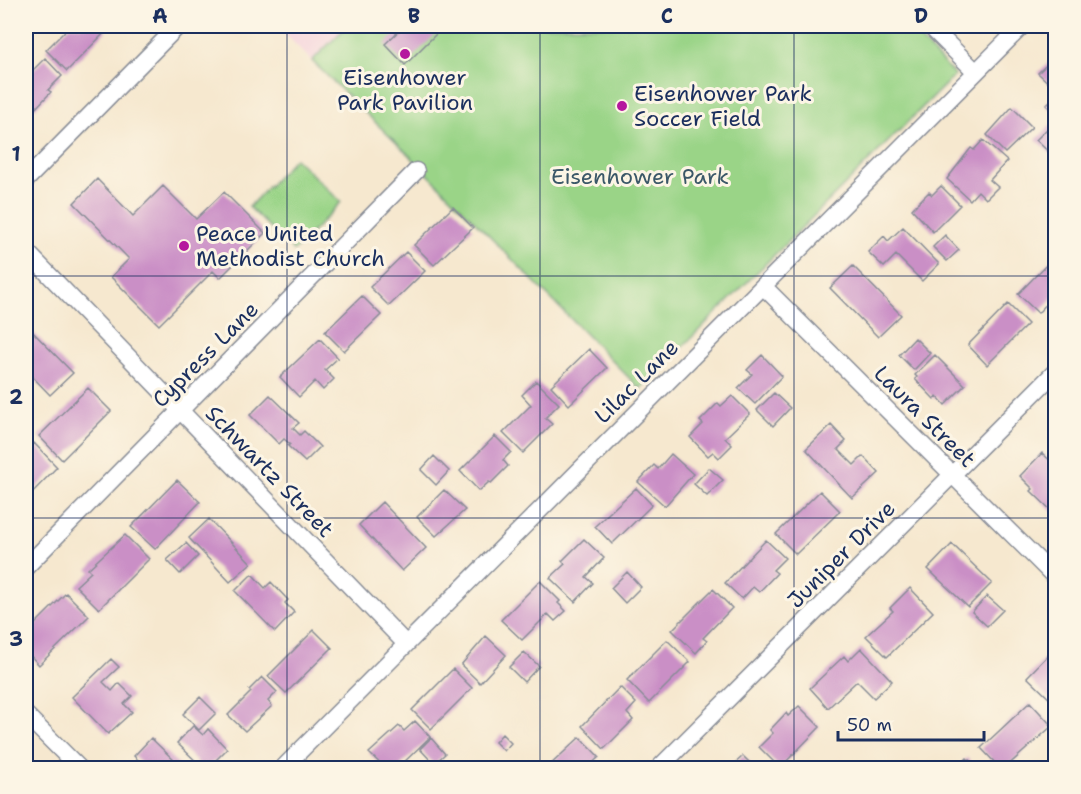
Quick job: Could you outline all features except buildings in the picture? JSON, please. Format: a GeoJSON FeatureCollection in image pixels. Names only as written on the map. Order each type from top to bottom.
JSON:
{"type":"FeatureCollection","features":[{"type":"Feature","properties":{"kind":"street"},"geometry":{"type":"LineString","coordinates":[[26,180],[178,26]]}},
{"type":"Feature","properties":{"kind":"street"},"geometry":{"type":"LineString","coordinates":[[930,26],[975,72]]}},
{"type":"Feature","properties":{"kind":"street","name":"Lilac Lane"},"geometry":{"type":"LineString","coordinates":[[283,768],[1022,26]]}},
{"type":"Feature","properties":{"kind":"street","name":"Cypress Lane"},"geometry":{"type":"LineString","coordinates":[[26,567],[416,171]]}},
{"type":"Feature","properties":{"kind":"street","name":"Schwartz Street"},"geometry":{"type":"LineString","coordinates":[[26,251],[406,644]]}},
{"type":"Feature","properties":{"kind":"street","name":"Laura Street"},"geometry":{"type":"LineString","coordinates":[[763,286],[1056,578]]}},
{"type":"Feature","properties":{"kind":"street","name":"Juniper Drive"},"geometry":{"type":"LineString","coordinates":[[659,768],[1056,371]]}},
{"type":"Feature","properties":{"kind":"street"},"geometry":{"type":"LineString","coordinates":[[26,715],[79,768]]}},
{"type":"Feature","properties":{"kind":"shaded area"},"geometry":{"type":"Polygon","coordinates":[[[277,26],[347,26],[312,61],[277,26]]]}},
{"type":"Feature","properties":{"kind":"green space","name":"Eisenhower Park"},"geometry":{"type":"Polygon","coordinates":[[[347,26],[907,26],[955,75],[640,389],[411,157],[312,61],[347,26]]]}},
{"type":"Feature","properties":{"kind":"green space"},"geometry":{"type":"Polygon","coordinates":[[[295,158],[341,202],[294,251],[249,207],[295,158]]]}},
{"type":"Feature","properties":{"kind":"place","name":"Eisenhower Park Pavilion"},"geometry":{"type":"Point","coordinates":[405,54]}},
{"type":"Feature","properties":{"kind":"place","name":"Eisenhower Park Soccer Field"},"geometry":{"type":"Point","coordinates":[622,106]}},
{"type":"Feature","properties":{"kind":"place","name":"Peace United Methodist Church"},"geometry":{"type":"Point","coordinates":[184,246]}}]}
